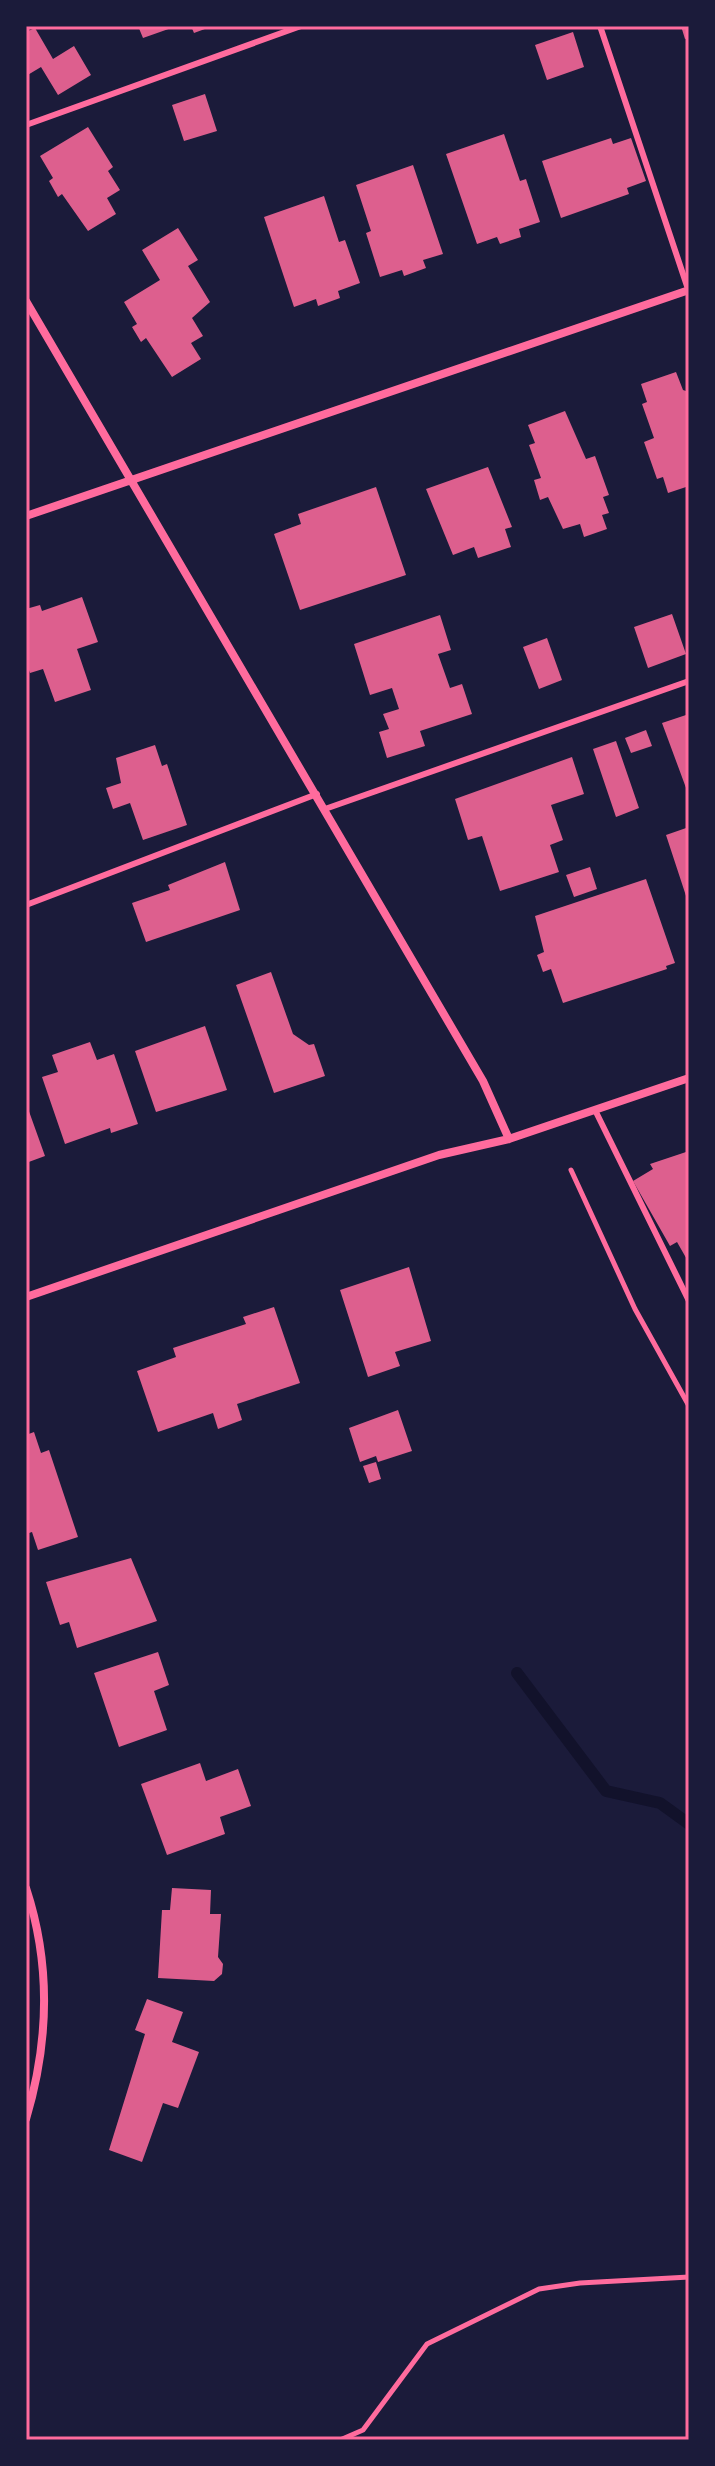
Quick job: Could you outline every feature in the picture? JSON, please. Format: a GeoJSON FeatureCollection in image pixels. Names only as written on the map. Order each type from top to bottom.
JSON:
{"type":"FeatureCollection","features":[{"type":"Feature","properties":{"kind":"street"},"geometry":{"type":"LineString","coordinates":[[26,516],[689,290]]}},
{"type":"Feature","properties":{"kind":"street"},"geometry":{"type":"LineString","coordinates":[[26,301],[483,1081],[509,1139]]}},
{"type":"Feature","properties":{"kind":"street"},"geometry":{"type":"LineString","coordinates":[[26,1297],[439,1155],[509,1139],[689,1078]]}},
{"type":"Feature","properties":{"kind":"street"},"geometry":{"type":"LineString","coordinates":[[26,1888],[38,1930],[45,1996],[40,2062],[26,2119]]}},
{"type":"Feature","properties":{"kind":"lane"},"geometry":{"type":"LineString","coordinates":[[26,125],[301,26]]}},
{"type":"Feature","properties":{"kind":"lane"},"geometry":{"type":"LineString","coordinates":[[600,26],[689,290]]}},
{"type":"Feature","properties":{"kind":"lane"},"geometry":{"type":"LineString","coordinates":[[325,809],[689,681]]}},
{"type":"Feature","properties":{"kind":"lane"},"geometry":{"type":"LineString","coordinates":[[26,905],[317,794]]}},
{"type":"Feature","properties":{"kind":"lane"},"geometry":{"type":"LineString","coordinates":[[595,1110],[689,1301]]}},
{"type":"Feature","properties":{"kind":"path"},"geometry":{"type":"LineString","coordinates":[[571,1170],[635,1309],[689,1406]]}},
{"type":"Feature","properties":{"kind":"path"},"geometry":{"type":"LineString","coordinates":[[340,2440],[363,2430],[427,2344],[539,2289],[580,2283],[689,2277]]}},
{"type":"Feature","properties":{"kind":"building"},"geometry":{"type":"Polygon","coordinates":[[[138,26],[177,26],[143,38],[138,26]]]}},
{"type":"Feature","properties":{"kind":"building"},"geometry":{"type":"Polygon","coordinates":[[[191,26],[213,26],[194,33],[191,26]]]}},
{"type":"Feature","properties":{"kind":"building"},"geometry":{"type":"Polygon","coordinates":[[[681,26],[689,26],[689,38],[685,39],[681,26]]]}},
{"type":"Feature","properties":{"kind":"building"},"geometry":{"type":"Polygon","coordinates":[[[35,28],[53,59],[74,46],[91,75],[58,95],[41,67],[26,76],[26,32],[35,28]]]}},
{"type":"Feature","properties":{"kind":"building"},"geometry":{"type":"Polygon","coordinates":[[[573,32],[584,67],[547,80],[535,45],[573,32]]]}},
{"type":"Feature","properties":{"kind":"building"},"geometry":{"type":"Polygon","coordinates":[[[205,94],[217,131],[184,141],[172,105],[205,94]]]}},
{"type":"Feature","properties":{"kind":"building"},"geometry":{"type":"Polygon","coordinates":[[[88,127],[113,167],[108,171],[120,190],[107,198],[116,214],[88,231],[62,194],[58,197],[49,181],[53,178],[40,156],[88,127]]]}},
{"type":"Feature","properties":{"kind":"building"},"geometry":{"type":"Polygon","coordinates":[[[504,134],[520,181],[526,179],[540,222],[519,229],[521,237],[500,244],[497,237],[477,244],[446,154],[504,134]]]}},
{"type":"Feature","properties":{"kind":"building"},"geometry":{"type":"Polygon","coordinates":[[[611,138],[613,144],[631,138],[646,181],[627,188],[629,194],[561,218],[542,161],[611,138]]]}},
{"type":"Feature","properties":{"kind":"building"},"geometry":{"type":"Polygon","coordinates":[[[413,165],[443,254],[423,260],[426,268],[404,276],[402,270],[380,277],[366,233],[371,231],[356,185],[413,165]]]}},
{"type":"Feature","properties":{"kind":"building"},"geometry":{"type":"Polygon","coordinates":[[[324,196],[339,242],[345,240],[360,283],[338,291],[340,298],[318,306],[316,299],[294,307],[264,217],[324,196]]]}},
{"type":"Feature","properties":{"kind":"building"},"geometry":{"type":"Polygon","coordinates":[[[178,228],[198,260],[188,266],[210,302],[192,318],[203,336],[191,343],[201,359],[172,377],[146,338],[141,342],[132,327],[137,324],[124,302],[160,280],[142,250],[178,228]]]}},
{"type":"Feature","properties":{"kind":"building"},"geometry":{"type":"Polygon","coordinates":[[[676,372],[683,390],[689,392],[689,486],[668,493],[663,477],[657,479],[644,442],[654,438],[642,404],[647,402],[641,384],[676,372]]]}},
{"type":"Feature","properties":{"kind":"building"},"geometry":{"type":"Polygon","coordinates":[[[565,411],[586,459],[595,456],[609,495],[603,497],[609,513],[602,515],[607,529],[584,537],[580,524],[563,529],[548,497],[540,500],[534,480],[541,478],[529,445],[535,443],[528,425],[565,411]]]}},
{"type":"Feature","properties":{"kind":"building"},"geometry":{"type":"Polygon","coordinates":[[[488,467],[512,527],[505,529],[511,547],[478,558],[474,547],[453,555],[426,489],[488,467]]]}},
{"type":"Feature","properties":{"kind":"building"},"geometry":{"type":"Polygon","coordinates":[[[376,487],[406,575],[300,610],[274,534],[301,524],[298,514],[376,487]]]}},
{"type":"Feature","properties":{"kind":"building"},"geometry":{"type":"Polygon","coordinates":[[[82,597],[98,642],[77,649],[91,690],[55,702],[43,669],[30,673],[26,661],[26,609],[40,605],[42,611],[82,597]]]}},
{"type":"Feature","properties":{"kind":"building"},"geometry":{"type":"Polygon","coordinates":[[[672,614],[686,654],[648,668],[634,627],[672,614]]]}},
{"type":"Feature","properties":{"kind":"building"},"geometry":{"type":"Polygon","coordinates":[[[440,615],[451,650],[438,654],[450,688],[462,684],[472,714],[420,731],[425,746],[387,758],[379,732],[389,729],[383,714],[399,709],[392,688],[370,695],[354,644],[440,615]]]}},
{"type":"Feature","properties":{"kind":"building"},"geometry":{"type":"Polygon","coordinates":[[[547,638],[562,680],[539,689],[523,647],[547,638]]]}},
{"type":"Feature","properties":{"kind":"building"},"geometry":{"type":"Polygon","coordinates":[[[689,714],[689,796],[662,723],[689,714]]]}},
{"type":"Feature","properties":{"kind":"building"},"geometry":{"type":"Polygon","coordinates":[[[646,730],[652,746],[631,753],[625,738],[646,730]]]}},
{"type":"Feature","properties":{"kind":"building"},"geometry":{"type":"Polygon","coordinates":[[[616,741],[639,808],[616,817],[593,749],[616,741]]]}},
{"type":"Feature","properties":{"kind":"building"},"geometry":{"type":"Polygon","coordinates":[[[155,745],[162,766],[167,764],[187,825],[143,840],[130,803],[113,809],[106,788],[121,783],[116,758],[155,745]]]}},
{"type":"Feature","properties":{"kind":"building"},"geometry":{"type":"Polygon","coordinates":[[[572,757],[584,794],[551,805],[563,840],[550,845],[559,872],[500,891],[482,836],[468,840],[455,799],[572,757]]]}},
{"type":"Feature","properties":{"kind":"building"},"geometry":{"type":"Polygon","coordinates":[[[689,827],[689,902],[688,902],[666,835],[689,827]]]}},
{"type":"Feature","properties":{"kind":"building"},"geometry":{"type":"Polygon","coordinates":[[[225,862],[240,910],[146,942],[132,903],[170,890],[168,885],[225,862]]]}},
{"type":"Feature","properties":{"kind":"building"},"geometry":{"type":"Polygon","coordinates":[[[590,867],[597,889],[574,897],[566,875],[590,867]]]}},
{"type":"Feature","properties":{"kind":"building"},"geometry":{"type":"Polygon","coordinates":[[[646,879],[675,963],[666,966],[667,969],[563,1003],[551,969],[543,972],[537,955],[544,952],[535,916],[646,879]]]}},
{"type":"Feature","properties":{"kind":"building"},"geometry":{"type":"Polygon","coordinates":[[[271,972],[293,1034],[309,1045],[314,1044],[325,1076],[274,1093],[236,985],[271,972]]]}},
{"type":"Feature","properties":{"kind":"building"},"geometry":{"type":"Polygon","coordinates":[[[205,1026],[227,1090],[156,1112],[135,1051],[205,1026]]]}},
{"type":"Feature","properties":{"kind":"building"},"geometry":{"type":"Polygon","coordinates":[[[90,1042],[97,1060],[114,1054],[138,1124],[111,1133],[110,1128],[65,1144],[42,1077],[58,1072],[52,1055],[90,1042]]]}},
{"type":"Feature","properties":{"kind":"building"},"geometry":{"type":"Polygon","coordinates":[[[26,1103],[45,1156],[26,1163],[26,1103]]]}},
{"type":"Feature","properties":{"kind":"building"},"geometry":{"type":"Polygon","coordinates":[[[689,1151],[689,1263],[677,1242],[670,1246],[633,1181],[653,1169],[650,1164],[689,1151]]]}},
{"type":"Feature","properties":{"kind":"building"},"geometry":{"type":"Polygon","coordinates":[[[409,1267],[431,1341],[395,1352],[400,1366],[368,1377],[340,1290],[409,1267]]]}},
{"type":"Feature","properties":{"kind":"building"},"geometry":{"type":"Polygon","coordinates":[[[274,1307],[300,1383],[237,1404],[242,1420],[218,1429],[213,1413],[158,1432],[137,1371],[176,1357],[173,1348],[246,1324],[243,1317],[274,1307]]]}},
{"type":"Feature","properties":{"kind":"building"},"geometry":{"type":"Polygon","coordinates":[[[398,1410],[412,1451],[378,1462],[376,1456],[360,1462],[349,1428],[398,1410]]]}},
{"type":"Feature","properties":{"kind":"building"},"geometry":{"type":"Polygon","coordinates":[[[34,1432],[41,1453],[49,1450],[78,1537],[38,1550],[32,1532],[26,1534],[26,1435],[34,1432]]]}},
{"type":"Feature","properties":{"kind":"building"},"geometry":{"type":"Polygon","coordinates":[[[376,1462],[381,1479],[369,1483],[363,1466],[376,1462]]]}},
{"type":"Feature","properties":{"kind":"building"},"geometry":{"type":"Polygon","coordinates":[[[131,1558],[157,1621],[77,1648],[69,1622],[60,1625],[46,1582],[131,1558]]]}},
{"type":"Feature","properties":{"kind":"building"},"geometry":{"type":"Polygon","coordinates":[[[158,1652],[169,1685],[154,1691],[167,1730],[119,1747],[94,1673],[158,1652]]]}},
{"type":"Feature","properties":{"kind":"building"},"geometry":{"type":"Polygon","coordinates":[[[200,1763],[206,1781],[238,1769],[251,1806],[220,1817],[225,1834],[167,1855],[141,1784],[200,1763]]]}},
{"type":"Feature","properties":{"kind":"building"},"geometry":{"type":"Polygon","coordinates":[[[172,1888],[211,1890],[210,1914],[221,1914],[218,1957],[223,1964],[222,1974],[214,1981],[158,1978],[162,1910],[170,1910],[172,1888]]]}},
{"type":"Feature","properties":{"kind":"building"},"geometry":{"type":"Polygon","coordinates":[[[147,1999],[183,2012],[172,2042],[199,2052],[178,2108],[163,2103],[142,2162],[109,2150],[145,2034],[135,2030],[147,1999]]]}},
{"type":"Feature","properties":{"kind":"waterway"},"geometry":{"type":"LineString","coordinates":[[517,1673],[606,1791],[660,1803],[689,1824]]}}]}
